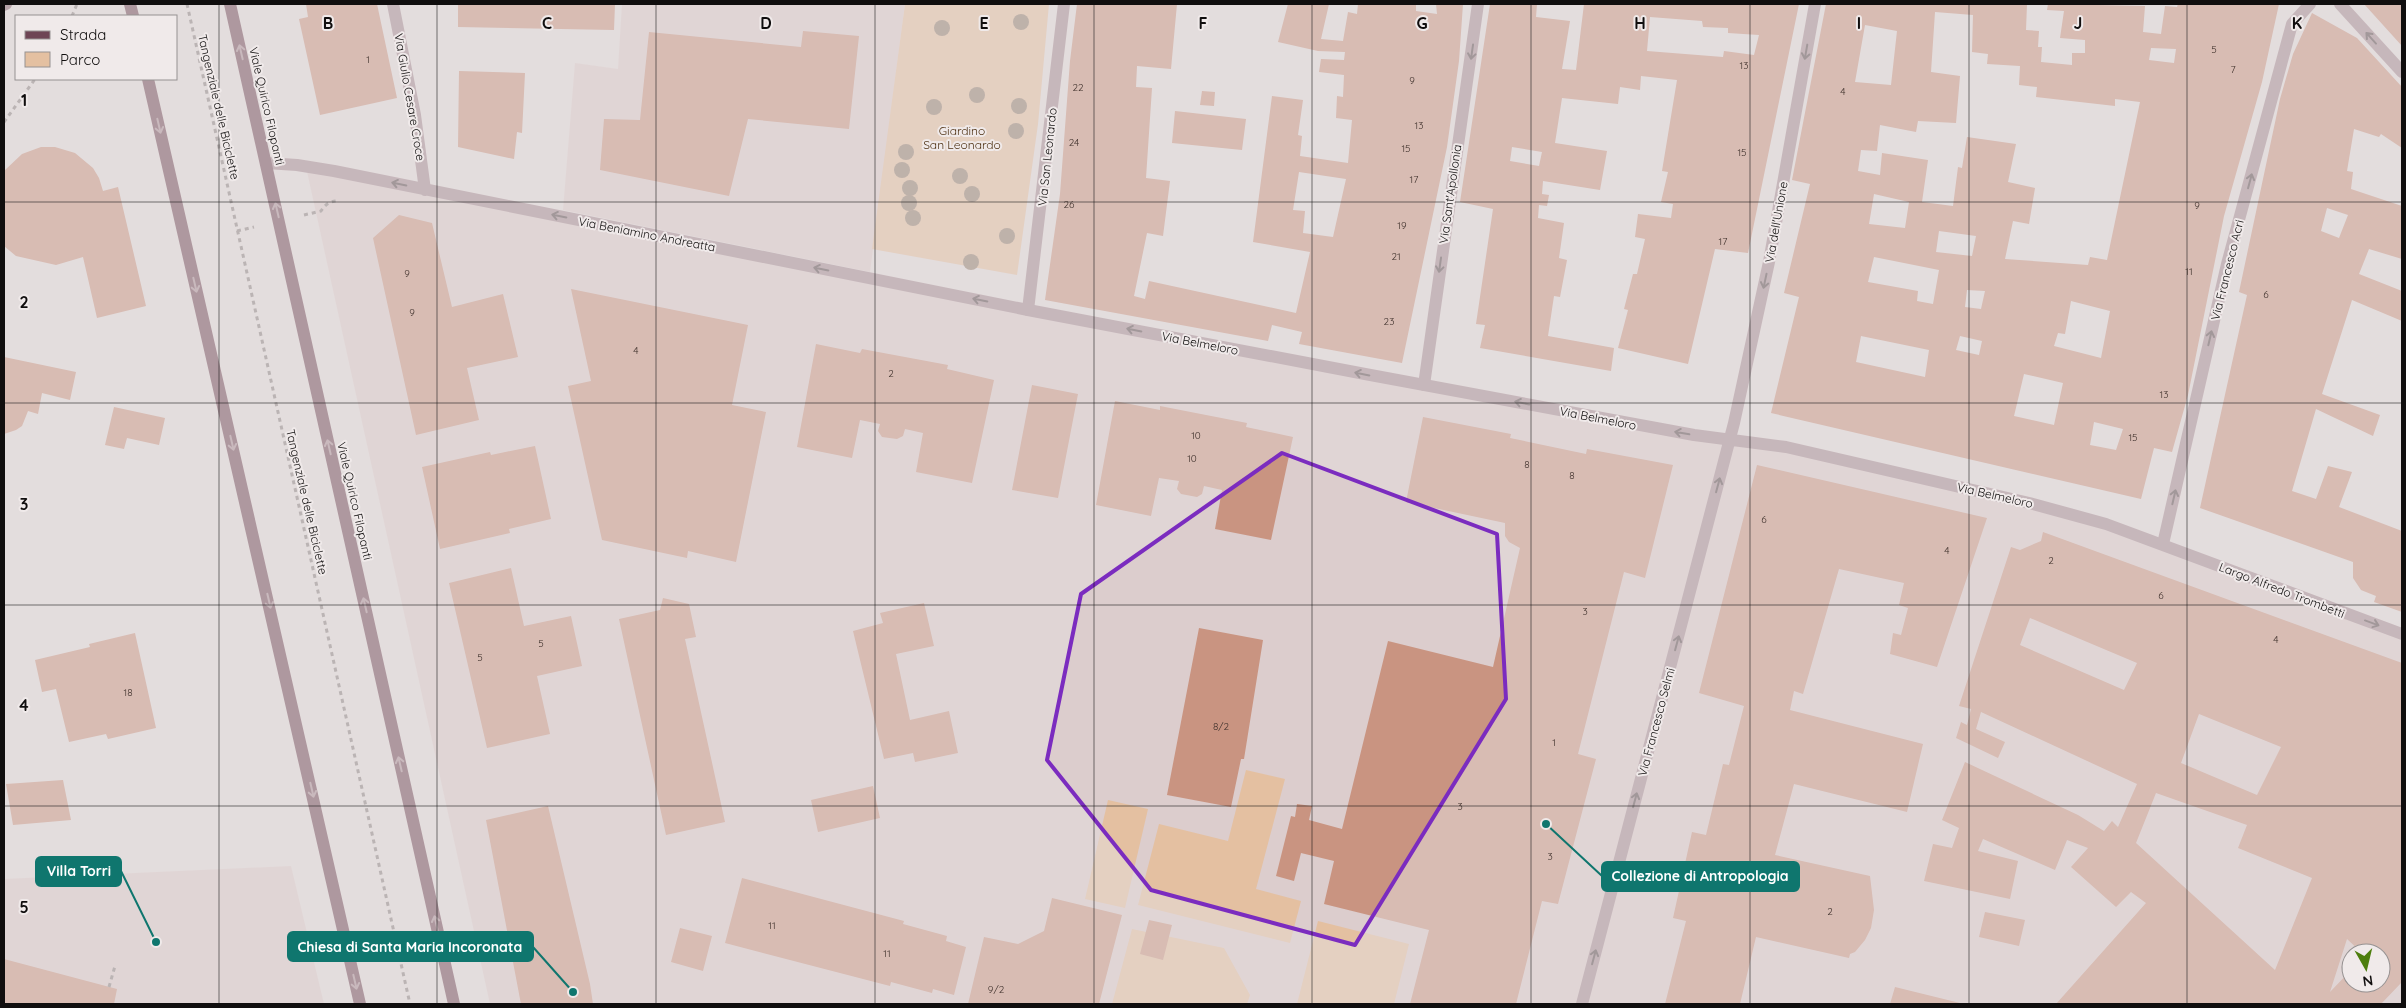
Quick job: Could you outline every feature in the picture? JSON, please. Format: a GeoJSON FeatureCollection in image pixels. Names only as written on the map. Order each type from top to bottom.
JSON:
{"type":"FeatureCollection","features":[{"type":"Feature","properties":{"kind":"main road","name":"Viale Quirico Filopanti"},"geometry":{"type":"LineString","coordinates":[[230,4],[454,1004]]}},
{"type":"Feature","properties":{"kind":"main road"},"geometry":{"type":"LineString","coordinates":[[148,80],[360,1004]]}},
{"type":"Feature","properties":{"kind":"street","name":"Via Giulio Cesare Croce"},"geometry":{"type":"LineString","coordinates":[[393,4],[415,115],[426,190]]}},
{"type":"Feature","properties":{"kind":"street","name":"Via San Leonardo"},"geometry":{"type":"LineString","coordinates":[[1028,310],[1064,4]]}},
{"type":"Feature","properties":{"kind":"street","name":"Via Sant'Apollonia"},"geometry":{"type":"LineString","coordinates":[[1424,385],[1478,4]]}},
{"type":"Feature","properties":{"kind":"street","name":"Via dell'Unione"},"geometry":{"type":"LineString","coordinates":[[1730,439],[1769,262],[1815,4]]}},
{"type":"Feature","properties":{"kind":"street","name":"Via Francesco Acri"},"geometry":{"type":"LineString","coordinates":[[2163,544],[2227,264],[2292,24],[2310,4]]}},
{"type":"Feature","properties":{"kind":"street"},"geometry":{"type":"LineString","coordinates":[[2340,4],[2402,72]]}},
{"type":"Feature","properties":{"kind":"street","name":"Via Beniamino Andreatta"},"geometry":{"type":"LineString","coordinates":[[266,163],[297,165],[1028,310]]}},
{"type":"Feature","properties":{"kind":"street","name":"Via Belmeloro"},"geometry":{"type":"LineString","coordinates":[[1028,310],[1670,431],[1786,447],[2033,504],[2106,524],[2163,544]]}},
{"type":"Feature","properties":{"kind":"street","name":"Via Francesco Selmi"},"geometry":{"type":"LineString","coordinates":[[1582,1004],[1730,439]]}},
{"type":"Feature","properties":{"kind":"street","name":"Largo Alfredo Trombetti"},"geometry":{"type":"LineString","coordinates":[[2163,544],[2402,634]]}},
{"type":"Feature","properties":{"kind":"path","name":"Tangenziale delle Biciclette"},"geometry":{"type":"LineString","coordinates":[[186,4],[410,1004]]}},
{"type":"Feature","properties":{"kind":"path"},"geometry":{"type":"LineString","coordinates":[[4,122],[34,80]]}},
{"type":"Feature","properties":{"kind":"path"},"geometry":{"type":"LineString","coordinates":[[109,987],[115,966]]}},
{"type":"Feature","properties":{"kind":"highlighted area"},"geometry":{"type":"Polygon","coordinates":[[[1282,453],[1497,534],[1506,699],[1355,945],[1151,890],[1047,760],[1081,594],[1282,453]]]}},
{"type":"Feature","properties":{"kind":"shaded area"},"geometry":{"type":"Polygon","coordinates":[[[622,4],[905,4],[870,272],[563,210],[575,63],[618,69],[622,4]]]}},
{"type":"Feature","properties":{"kind":"shaded area"},"geometry":{"type":"Polygon","coordinates":[[[306,167],[1730,439],[2033,504],[2402,634],[2402,1004],[490,1004],[306,167]]]}},
{"type":"Feature","properties":{"kind":"shaded area"},"geometry":{"type":"Polygon","coordinates":[[[291,866],[324,1004],[4,1004],[4,879],[291,866]]]}},
{"type":"Feature","properties":{"kind":"green space","name":"Giardino San Leonardo"},"geometry":{"type":"Polygon","coordinates":[[[905,4],[1049,4],[1038,124],[1017,275],[872,249],[905,4]]]}},
{"type":"Feature","properties":{"kind":"green space"},"geometry":{"type":"Polygon","coordinates":[[[1246,770],[1285,779],[1256,889],[1301,901],[1290,943],[1138,905],[1159,824],[1228,841],[1246,770]]]}},
{"type":"Feature","properties":{"kind":"green space"},"geometry":{"type":"Polygon","coordinates":[[[1108,800],[1148,809],[1125,908],[1085,899],[1108,800]]]}},
{"type":"Feature","properties":{"kind":"green space"},"geometry":{"type":"Polygon","coordinates":[[[1318,921],[1409,944],[1394,1004],[1297,1004],[1318,921]]]}},
{"type":"Feature","properties":{"kind":"green space"},"geometry":{"type":"Polygon","coordinates":[[[1132,929],[1224,948],[1250,995],[1247,1004],[1112,1004],[1132,929]]]}},
{"type":"Feature","properties":{"kind":"building"},"geometry":{"type":"Polygon","coordinates":[[[306,4],[377,4],[397,98],[320,115],[299,19],[308,17],[306,4]]]}},
{"type":"Feature","properties":{"kind":"building"},"geometry":{"type":"Polygon","coordinates":[[[458,4],[615,4],[614,30],[458,27],[458,4]]]}},
{"type":"Feature","properties":{"kind":"building"},"geometry":{"type":"Polygon","coordinates":[[[1077,4],[1177,4],[1171,69],[1137,66],[1136,87],[1152,88],[1146,178],[1170,181],[1163,236],[1147,233],[1134,296],[1145,299],[1149,281],[1296,313],[1310,252],[1253,242],[1272,96],[1303,100],[1298,135],[1302,136],[1300,156],[1348,163],[1352,120],[1336,118],[1337,96],[1343,97],[1344,75],[1319,72],[1321,59],[1344,60],[1345,52],[1318,51],[1278,42],[1288,4],[1329,4],[1321,39],[1343,41],[1348,12],[1357,14],[1358,4],[1416,4],[1416,11],[1437,14],[1436,4],[1463,4],[1459,61],[1447,147],[1402,363],[1299,344],[1302,332],[1272,325],[1268,341],[1045,300],[1060,194],[1070,61],[1077,4]],[[1299,172],[1293,210],[1305,211],[1303,233],[1333,237],[1346,179],[1299,172]]]}},
{"type":"Feature","properties":{"kind":"building"},"geometry":{"type":"Polygon","coordinates":[[[1490,4],[1537,4],[1536,17],[1570,21],[1562,69],[1576,70],[1584,4],[1799,4],[1748,253],[1715,249],[1688,364],[1618,348],[1628,310],[1624,309],[1633,274],[1637,274],[1645,239],[1635,237],[1638,214],[1671,218],[1673,204],[1661,202],[1668,172],[1662,171],[1677,80],[1641,76],[1640,90],[1620,87],[1618,104],[1562,98],[1555,143],[1607,151],[1600,190],[1543,181],[1542,194],[1549,195],[1547,206],[1539,205],[1538,218],[1564,223],[1559,258],[1567,260],[1560,297],[1554,296],[1548,336],[1614,348],[1611,371],[1480,348],[1485,325],[1476,324],[1493,209],[1460,202],[1490,4]],[[1650,17],[1647,51],[1723,57],[1724,51],[1754,55],[1759,35],[1728,33],[1728,28],[1703,27],[1702,21],[1650,17]],[[1512,147],[1510,161],[1539,166],[1542,152],[1512,147]]]}},
{"type":"Feature","properties":{"kind":"building"},"geometry":{"type":"Polygon","coordinates":[[[1826,4],[2027,4],[2026,30],[2039,31],[2038,47],[2042,47],[2041,62],[2072,65],[2072,53],[2085,53],[2085,40],[2060,38],[2064,11],[2047,10],[2048,4],[2145,6],[2143,32],[2161,34],[2165,6],[2177,7],[2178,4],[2279,4],[2262,82],[2224,216],[2188,395],[2172,452],[2154,448],[2141,499],[1771,413],[1799,297],[1784,293],[1810,184],[1792,180],[1826,4]],[[1935,12],[1931,72],[1960,76],[1956,123],[1918,121],[1916,132],[1880,125],[1877,151],[1861,150],[1858,171],[1880,175],[1882,153],[1928,160],[1922,202],[1953,206],[1958,167],[1962,168],[1967,137],[2016,144],[2008,182],[2035,188],[2029,224],[2013,221],[2005,259],[2088,265],[2090,257],[2107,260],[2140,102],[2115,99],[2115,106],[2036,97],[2037,87],[2019,85],[2020,66],[1987,64],[1988,54],[1972,52],[1973,15],[1935,12]],[[1865,25],[1855,82],[1891,85],[1897,31],[1865,25]],[[2151,48],[2149,60],[2174,63],[2176,49],[2151,48]],[[1874,194],[1869,224],[1905,228],[1909,202],[1874,194]],[[1939,231],[1936,252],[1972,256],[1976,236],[1939,231]],[[1874,257],[1868,282],[1918,291],[1917,301],[1933,304],[1939,270],[1874,257]],[[1967,290],[1965,307],[1981,309],[1985,291],[1967,290]],[[2071,301],[2065,334],[2058,333],[2054,346],[2101,358],[2110,311],[2071,301]],[[1861,336],[1856,362],[1925,377],[1929,350],[1861,336]],[[1960,336],[1956,350],[1979,355],[1982,341],[1960,336]],[[2024,374],[2014,416],[2054,425],[2063,383],[2024,374]],[[2094,422],[2090,445],[2116,450],[2123,429],[2094,422]]]}},
{"type":"Feature","properties":{"kind":"building"},"geometry":{"type":"Polygon","coordinates":[[[2364,4],[2402,4],[2402,46],[2364,4]]]}},
{"type":"Feature","properties":{"kind":"building"},"geometry":{"type":"Polygon","coordinates":[[[2312,13],[2357,38],[2402,87],[2402,148],[2381,134],[2379,137],[2354,129],[2347,171],[2353,172],[2351,189],[2402,206],[2402,259],[2369,249],[2359,274],[2402,291],[2402,321],[2352,300],[2322,394],[2380,415],[2373,436],[2316,409],[2292,491],[2316,499],[2328,466],[2352,472],[2339,507],[2402,531],[2402,612],[2374,602],[2376,596],[2361,590],[2353,578],[2353,562],[2200,508],[2247,295],[2239,292],[2280,99],[2293,54],[2312,13]],[[2327,208],[2321,231],[2339,238],[2348,215],[2327,208]]]}},
{"type":"Feature","properties":{"kind":"building"},"geometry":{"type":"Polygon","coordinates":[[[803,31],[859,36],[849,129],[748,119],[729,196],[600,170],[604,119],[640,120],[649,32],[801,47],[803,31]]]}},
{"type":"Feature","properties":{"kind":"building"},"geometry":{"type":"Polygon","coordinates":[[[459,71],[525,73],[522,133],[517,132],[514,159],[458,147],[459,71]]]}},
{"type":"Feature","properties":{"kind":"building"},"geometry":{"type":"Polygon","coordinates":[[[1202,91],[1215,92],[1214,106],[1200,105],[1202,91]]]}},
{"type":"Feature","properties":{"kind":"building"},"geometry":{"type":"Polygon","coordinates":[[[1175,111],[1246,119],[1242,150],[1172,143],[1175,111]]]}},
{"type":"Feature","properties":{"kind":"building"},"geometry":{"type":"Polygon","coordinates":[[[41,147],[55,147],[75,153],[93,168],[99,178],[103,191],[118,187],[146,306],[97,318],[83,257],[56,265],[16,256],[4,246],[4,171],[22,154],[41,147]]]}},
{"type":"Feature","properties":{"kind":"building"},"geometry":{"type":"Polygon","coordinates":[[[399,215],[432,223],[452,307],[503,294],[518,357],[467,368],[479,420],[416,435],[373,238],[399,215]]]}},
{"type":"Feature","properties":{"kind":"building"},"geometry":{"type":"Polygon","coordinates":[[[571,289],[748,325],[732,405],[766,412],[736,562],[688,551],[687,558],[602,540],[568,386],[591,381],[571,289]]]}},
{"type":"Feature","properties":{"kind":"building"},"geometry":{"type":"Polygon","coordinates":[[[816,344],[860,353],[862,349],[948,365],[947,369],[994,380],[972,483],[916,472],[923,433],[905,429],[903,436],[897,439],[882,437],[878,431],[880,424],[860,420],[852,458],[797,447],[816,344]]]}},
{"type":"Feature","properties":{"kind":"building"},"geometry":{"type":"Polygon","coordinates":[[[4,357],[76,372],[70,400],[42,393],[38,414],[28,411],[22,426],[4,434],[4,357]]]}},
{"type":"Feature","properties":{"kind":"building"},"geometry":{"type":"Polygon","coordinates":[[[1032,385],[1078,394],[1058,498],[1012,490],[1032,385]]]}},
{"type":"Feature","properties":{"kind":"building"},"geometry":{"type":"Polygon","coordinates":[[[1115,401],[1160,410],[1160,406],[1247,423],[1246,427],[1293,437],[1271,540],[1215,529],[1222,490],[1204,486],[1202,494],[1197,497],[1181,494],[1177,489],[1179,481],[1159,478],[1151,516],[1096,505],[1115,401]]]}},
{"type":"Feature","properties":{"kind":"building"},"geometry":{"type":"Polygon","coordinates":[[[114,407],[165,418],[159,445],[127,438],[124,449],[105,445],[114,407]]]}},
{"type":"Feature","properties":{"kind":"building"},"geometry":{"type":"Polygon","coordinates":[[[1423,417],[1511,434],[1510,438],[1586,454],[1587,449],[1673,465],[1645,578],[1624,572],[1578,754],[1596,759],[1558,904],[1542,901],[1516,1004],[1410,1004],[1429,930],[1324,904],[1334,861],[1301,853],[1294,881],[1276,876],[1291,816],[1295,817],[1297,804],[1312,806],[1309,820],[1342,829],[1388,641],[1493,667],[1520,548],[1509,542],[1505,536],[1505,523],[1406,502],[1423,417]]]}},
{"type":"Feature","properties":{"kind":"building"},"geometry":{"type":"Polygon","coordinates":[[[535,446],[551,519],[509,529],[510,533],[440,549],[422,467],[490,452],[491,455],[535,446]]]}},
{"type":"Feature","properties":{"kind":"building"},"geometry":{"type":"Polygon","coordinates":[[[1757,465],[1987,518],[1937,667],[1890,654],[1893,633],[1901,635],[1908,608],[1899,605],[1904,583],[1839,569],[1803,694],[1794,691],[1790,710],[1923,744],[1907,812],[1794,784],[1775,855],[1870,876],[1874,910],[1871,928],[1865,940],[1855,952],[1850,954],[1849,958],[1756,937],[1740,1004],[1665,1004],[1686,921],[1673,918],[1692,832],[1706,835],[1723,764],[1729,765],[1744,706],[1699,693],[1757,465]]]}},
{"type":"Feature","properties":{"kind":"building"},"geometry":{"type":"Polygon","coordinates":[[[2043,532],[2402,663],[2402,982],[2381,1004],[2056,1004],[2146,903],[2131,892],[2116,907],[2071,867],[2088,848],[2067,840],[2055,870],[1983,839],[1978,851],[2018,861],[2010,899],[1924,881],[1933,844],[1952,848],[1959,828],[1942,820],[1965,762],[2078,815],[2104,831],[2112,821],[2118,827],[2137,784],[1981,712],[1976,729],[2005,742],[1998,758],[1956,738],[1961,722],[1967,725],[1971,709],[1959,706],[2011,547],[2020,550],[2041,541],[2043,532]],[[2030,618],[2020,645],[2124,690],[2137,663],[2030,618]],[[2199,714],[2181,763],[2257,795],[2281,747],[2199,714]],[[2156,793],[2136,843],[2275,970],[2312,878],[2238,848],[2247,825],[2156,793]]]}},
{"type":"Feature","properties":{"kind":"building"},"geometry":{"type":"Polygon","coordinates":[[[511,568],[524,626],[571,616],[582,666],[537,676],[550,734],[487,748],[449,583],[511,568]]]}},
{"type":"Feature","properties":{"kind":"building"},"geometry":{"type":"Polygon","coordinates":[[[663,598],[689,604],[696,637],[685,639],[725,822],[666,835],[619,619],[660,610],[663,598]]]}},
{"type":"Feature","properties":{"kind":"building"},"geometry":{"type":"Polygon","coordinates":[[[924,603],[934,646],[896,654],[910,720],[949,711],[958,753],[915,762],[913,753],[884,759],[853,631],[883,623],[880,613],[924,603]]]}},
{"type":"Feature","properties":{"kind":"building"},"geometry":{"type":"Polygon","coordinates":[[[1199,628],[1263,640],[1244,759],[1241,759],[1231,807],[1167,795],[1199,628]]]}},
{"type":"Feature","properties":{"kind":"building"},"geometry":{"type":"Polygon","coordinates":[[[135,633],[156,728],[108,739],[106,734],[69,742],[56,689],[42,692],[35,660],[90,647],[89,644],[135,633]]]}},
{"type":"Feature","properties":{"kind":"building"},"geometry":{"type":"Polygon","coordinates":[[[63,780],[71,820],[13,825],[6,784],[63,780]]]}},
{"type":"Feature","properties":{"kind":"building"},"geometry":{"type":"Polygon","coordinates":[[[873,786],[880,818],[818,832],[811,800],[873,786]]]}},
{"type":"Feature","properties":{"kind":"building"},"geometry":{"type":"Polygon","coordinates":[[[548,806],[590,984],[593,1004],[521,1004],[486,820],[548,806]]]}},
{"type":"Feature","properties":{"kind":"building"},"geometry":{"type":"Polygon","coordinates":[[[742,878],[904,921],[903,924],[947,936],[946,941],[966,947],[954,995],[933,989],[932,993],[891,982],[890,986],[725,943],[742,878]]]}},
{"type":"Feature","properties":{"kind":"building"},"geometry":{"type":"Polygon","coordinates":[[[1052,898],[1122,915],[1099,1004],[968,1004],[984,937],[1018,944],[1044,931],[1052,898]]]}},
{"type":"Feature","properties":{"kind":"building"},"geometry":{"type":"Polygon","coordinates":[[[1985,912],[2025,920],[2019,946],[1979,937],[1985,912]]]}},
{"type":"Feature","properties":{"kind":"building"},"geometry":{"type":"Polygon","coordinates":[[[1149,920],[1172,925],[1163,960],[1140,954],[1149,920]]]}},
{"type":"Feature","properties":{"kind":"building"},"geometry":{"type":"Polygon","coordinates":[[[680,928],[712,936],[703,971],[671,962],[680,928]]]}},
{"type":"Feature","properties":{"kind":"building"},"geometry":{"type":"Polygon","coordinates":[[[4,959],[117,989],[114,1004],[4,1004],[4,959]]]}},
{"type":"Feature","properties":{"kind":"building"},"geometry":{"type":"Polygon","coordinates":[[[1895,987],[1964,1004],[1890,1004],[1895,987]]]}},
{"type":"Feature","properties":{"kind":"place","name":"Collezione di Antropologia"},"geometry":{"type":"Point","coordinates":[1546,824]}},
{"type":"Feature","properties":{"kind":"place","name":"Villa Torri"},"geometry":{"type":"Point","coordinates":[156,942]}},
{"type":"Feature","properties":{"kind":"place","name":"Chiesa di Santa Maria Incoronata"},"geometry":{"type":"Point","coordinates":[573,992]}}]}
